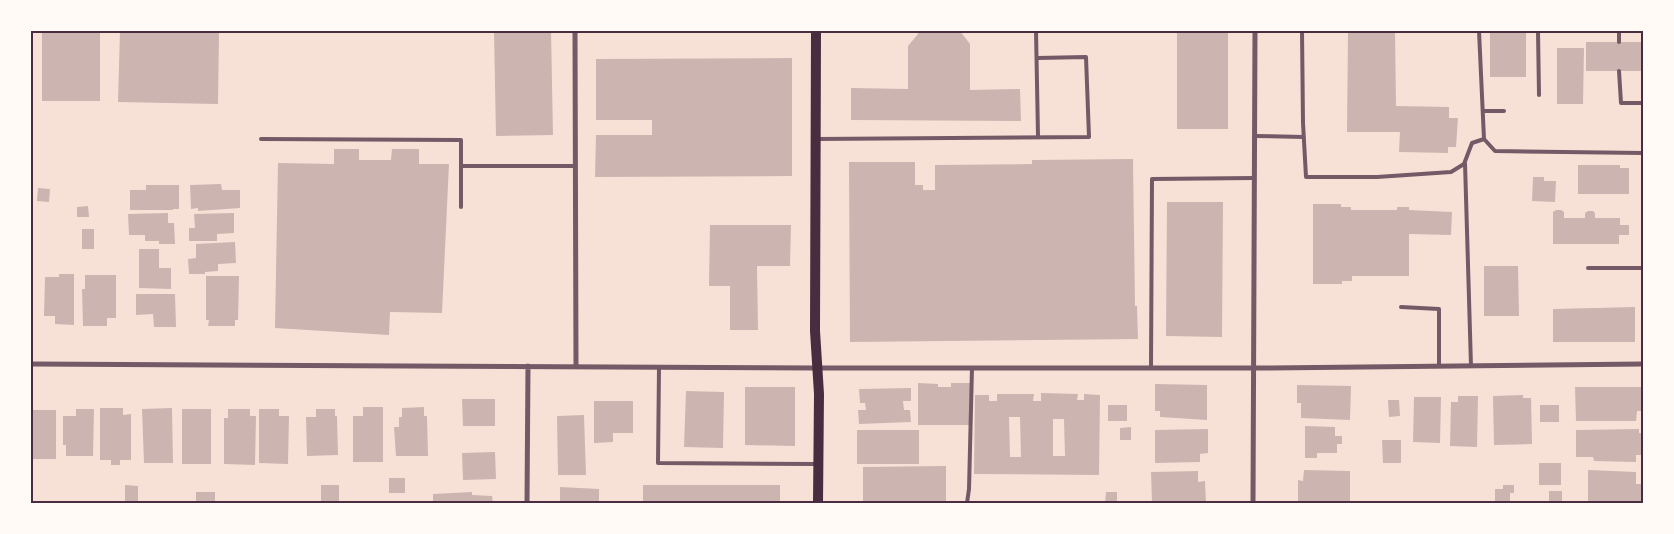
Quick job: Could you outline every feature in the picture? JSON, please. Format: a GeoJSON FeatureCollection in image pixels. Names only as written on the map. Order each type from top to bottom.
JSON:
{"type":"FeatureCollection","features":[{"type":"Feature","properties":{"kind":"main road"},"geometry":{"type":"LineString","coordinates":[[816,31],[815,331],[818,503]]}},
{"type":"Feature","properties":{"kind":"street"},"geometry":{"type":"LineString","coordinates":[[575,31],[576,366]]}},
{"type":"Feature","properties":{"kind":"street"},"geometry":{"type":"LineString","coordinates":[[1254,503],[1255,31]]}},
{"type":"Feature","properties":{"kind":"street"},"geometry":{"type":"LineString","coordinates":[[31,364],[1254,368],[1643,364]]}},
{"type":"Feature","properties":{"kind":"street"},"geometry":{"type":"LineString","coordinates":[[527,503],[528,366]]}},
{"type":"Feature","properties":{"kind":"lane"},"geometry":{"type":"LineString","coordinates":[[1036,31],[1038,136]]}},
{"type":"Feature","properties":{"kind":"lane"},"geometry":{"type":"LineString","coordinates":[[1302,31],[1306,177],[1376,177],[1451,172],[1464,164],[1472,143],[1484,139]]}},
{"type":"Feature","properties":{"kind":"lane"},"geometry":{"type":"LineString","coordinates":[[1479,31],[1484,139],[1496,151],[1643,153]]}},
{"type":"Feature","properties":{"kind":"lane"},"geometry":{"type":"LineString","coordinates":[[1538,31],[1539,95]]}},
{"type":"Feature","properties":{"kind":"lane"},"geometry":{"type":"LineString","coordinates":[[1619,31],[1619,42]]}},
{"type":"Feature","properties":{"kind":"lane"},"geometry":{"type":"LineString","coordinates":[[816,139],[1089,137],[1086,57],[1036,58]]}},
{"type":"Feature","properties":{"kind":"lane"},"geometry":{"type":"LineString","coordinates":[[1619,71],[1621,103],[1643,103]]}},
{"type":"Feature","properties":{"kind":"lane"},"geometry":{"type":"LineString","coordinates":[[1483,111],[1504,111]]}},
{"type":"Feature","properties":{"kind":"lane"},"geometry":{"type":"LineString","coordinates":[[1255,136],[1304,137]]}},
{"type":"Feature","properties":{"kind":"lane"},"geometry":{"type":"LineString","coordinates":[[261,138],[461,140],[461,207]]}},
{"type":"Feature","properties":{"kind":"lane"},"geometry":{"type":"LineString","coordinates":[[1465,161],[1471,366]]}},
{"type":"Feature","properties":{"kind":"lane"},"geometry":{"type":"LineString","coordinates":[[462,166],[575,166]]}},
{"type":"Feature","properties":{"kind":"lane"},"geometry":{"type":"LineString","coordinates":[[1150,368],[1152,179],[1254,178]]}},
{"type":"Feature","properties":{"kind":"lane"},"geometry":{"type":"LineString","coordinates":[[1588,268],[1643,268]]}},
{"type":"Feature","properties":{"kind":"lane"},"geometry":{"type":"LineString","coordinates":[[1401,307],[1439,309],[1439,366]]}},
{"type":"Feature","properties":{"kind":"lane"},"geometry":{"type":"LineString","coordinates":[[659,367],[658,462],[818,464]]}},
{"type":"Feature","properties":{"kind":"lane"},"geometry":{"type":"LineString","coordinates":[[966,503],[969,489],[972,368]]}},
{"type":"Feature","properties":{"kind":"building"},"geometry":{"type":"Polygon","coordinates":[[[42,31],[100,31],[100,101],[42,101],[42,31]]]}},
{"type":"Feature","properties":{"kind":"building"},"geometry":{"type":"Polygon","coordinates":[[[120,31],[219,31],[218,104],[118,102],[120,31]]]}},
{"type":"Feature","properties":{"kind":"building"},"geometry":{"type":"Polygon","coordinates":[[[494,31],[551,31],[553,135],[496,136],[494,31]]]}},
{"type":"Feature","properties":{"kind":"building"},"geometry":{"type":"Polygon","coordinates":[[[918,31],[960,31],[970,44],[970,90],[1020,89],[1021,121],[851,120],[851,88],[908,89],[908,46],[918,34],[918,31]]]}},
{"type":"Feature","properties":{"kind":"building"},"geometry":{"type":"Polygon","coordinates":[[[1177,31],[1228,31],[1228,129],[1177,129],[1177,31]]]}},
{"type":"Feature","properties":{"kind":"building"},"geometry":{"type":"Polygon","coordinates":[[[1348,31],[1395,31],[1396,106],[1449,107],[1449,118],[1458,118],[1456,147],[1448,147],[1448,153],[1399,152],[1400,132],[1347,132],[1348,31]]]}},
{"type":"Feature","properties":{"kind":"building"},"geometry":{"type":"Polygon","coordinates":[[[1490,31],[1526,31],[1526,77],[1490,77],[1490,31]]]}},
{"type":"Feature","properties":{"kind":"building"},"geometry":{"type":"Polygon","coordinates":[[[1586,42],[1643,42],[1643,71],[1586,71],[1586,42]]]}},
{"type":"Feature","properties":{"kind":"building"},"geometry":{"type":"Polygon","coordinates":[[[1557,48],[1584,48],[1583,104],[1557,104],[1557,48]]]}},
{"type":"Feature","properties":{"kind":"building"},"geometry":{"type":"Polygon","coordinates":[[[792,58],[792,176],[595,177],[596,135],[652,135],[652,120],[596,120],[596,59],[792,58]]]}},
{"type":"Feature","properties":{"kind":"building"},"geometry":{"type":"Polygon","coordinates":[[[334,149],[359,149],[359,160],[391,160],[392,149],[419,149],[419,164],[449,164],[442,313],[390,312],[389,335],[275,328],[278,163],[334,164],[334,149]]]}},
{"type":"Feature","properties":{"kind":"building"},"geometry":{"type":"Polygon","coordinates":[[[1133,159],[1135,306],[1137,306],[1138,339],[850,342],[849,162],[915,162],[915,185],[923,185],[923,190],[935,190],[935,165],[1032,164],[1032,160],[1133,159]]]}},
{"type":"Feature","properties":{"kind":"building"},"geometry":{"type":"Polygon","coordinates":[[[1578,165],[1620,165],[1620,168],[1629,168],[1629,194],[1578,194],[1578,165]]]}},
{"type":"Feature","properties":{"kind":"building"},"geometry":{"type":"Polygon","coordinates":[[[1533,177],[1544,177],[1544,181],[1556,181],[1555,202],[1532,201],[1533,177]]]}},
{"type":"Feature","properties":{"kind":"building"},"geometry":{"type":"Polygon","coordinates":[[[221,184],[222,190],[240,190],[240,208],[198,211],[198,208],[191,209],[190,185],[221,184]]]}},
{"type":"Feature","properties":{"kind":"building"},"geometry":{"type":"Polygon","coordinates":[[[146,185],[179,185],[179,209],[130,210],[130,190],[146,190],[146,185]]]}},
{"type":"Feature","properties":{"kind":"building"},"geometry":{"type":"Polygon","coordinates":[[[38,188],[50,189],[49,202],[37,201],[38,188]]]}},
{"type":"Feature","properties":{"kind":"building"},"geometry":{"type":"Polygon","coordinates":[[[1167,202],[1223,202],[1222,337],[1166,336],[1167,202]]]}},
{"type":"Feature","properties":{"kind":"building"},"geometry":{"type":"Polygon","coordinates":[[[1313,204],[1341,204],[1341,207],[1351,207],[1351,210],[1397,210],[1397,207],[1409,207],[1409,210],[1452,212],[1451,235],[1409,234],[1409,276],[1352,276],[1352,281],[1342,281],[1342,284],[1313,284],[1313,204]]]}},
{"type":"Feature","properties":{"kind":"building"},"geometry":{"type":"Polygon","coordinates":[[[88,206],[89,217],[77,217],[77,207],[88,206]]]}},
{"type":"Feature","properties":{"kind":"building"},"geometry":{"type":"Polygon","coordinates":[[[1556,210],[1564,212],[1564,218],[1585,218],[1585,213],[1593,211],[1595,218],[1620,218],[1620,225],[1629,225],[1629,235],[1619,235],[1619,244],[1553,244],[1553,212],[1556,210]]]}},
{"type":"Feature","properties":{"kind":"building"},"geometry":{"type":"Polygon","coordinates":[[[168,213],[168,223],[174,223],[175,244],[159,244],[159,241],[145,241],[145,235],[129,235],[128,214],[168,213]]]}},
{"type":"Feature","properties":{"kind":"building"},"geometry":{"type":"Polygon","coordinates":[[[234,213],[234,233],[217,234],[217,241],[189,241],[189,228],[195,228],[194,214],[234,213]]]}},
{"type":"Feature","properties":{"kind":"building"},"geometry":{"type":"Polygon","coordinates":[[[710,225],[791,225],[790,266],[757,266],[758,330],[730,330],[730,286],[709,286],[710,225]]]}},
{"type":"Feature","properties":{"kind":"building"},"geometry":{"type":"Polygon","coordinates":[[[82,229],[94,229],[94,249],[82,249],[82,229]]]}},
{"type":"Feature","properties":{"kind":"building"},"geometry":{"type":"Polygon","coordinates":[[[235,242],[236,263],[218,264],[218,271],[205,272],[205,274],[189,274],[188,259],[196,258],[196,244],[235,242]]]}},
{"type":"Feature","properties":{"kind":"building"},"geometry":{"type":"Polygon","coordinates":[[[139,249],[159,249],[159,268],[171,268],[171,289],[139,288],[139,249]]]}},
{"type":"Feature","properties":{"kind":"building"},"geometry":{"type":"Polygon","coordinates":[[[1484,266],[1518,266],[1519,316],[1484,316],[1484,266]]]}},
{"type":"Feature","properties":{"kind":"building"},"geometry":{"type":"Polygon","coordinates":[[[59,274],[74,274],[74,325],[55,324],[55,316],[44,316],[45,277],[59,277],[59,274]]]}},
{"type":"Feature","properties":{"kind":"building"},"geometry":{"type":"Polygon","coordinates":[[[85,275],[116,275],[116,318],[107,318],[107,326],[83,326],[82,289],[85,289],[85,275]]]}},
{"type":"Feature","properties":{"kind":"building"},"geometry":{"type":"Polygon","coordinates":[[[206,276],[239,276],[238,320],[235,320],[235,326],[208,326],[209,320],[206,320],[206,276]]]}},
{"type":"Feature","properties":{"kind":"building"},"geometry":{"type":"Polygon","coordinates":[[[136,294],[175,294],[176,327],[154,327],[153,314],[136,315],[136,294]]]}},
{"type":"Feature","properties":{"kind":"building"},"geometry":{"type":"Polygon","coordinates":[[[1635,307],[1635,342],[1553,342],[1553,309],[1635,307]]]}},
{"type":"Feature","properties":{"kind":"building"},"geometry":{"type":"Polygon","coordinates":[[[918,383],[938,384],[938,387],[951,387],[951,383],[970,383],[970,425],[918,425],[918,383]]]}},
{"type":"Feature","properties":{"kind":"building"},"geometry":{"type":"Polygon","coordinates":[[[1155,384],[1207,385],[1207,420],[1160,417],[1160,411],[1155,411],[1155,384]]]}},
{"type":"Feature","properties":{"kind":"building"},"geometry":{"type":"Polygon","coordinates":[[[1297,385],[1351,386],[1350,420],[1301,418],[1301,403],[1297,403],[1297,385]]]}},
{"type":"Feature","properties":{"kind":"building"},"geometry":{"type":"Polygon","coordinates":[[[745,387],[795,387],[795,446],[745,445],[745,387]]]}},
{"type":"Feature","properties":{"kind":"building"},"geometry":{"type":"Polygon","coordinates":[[[1575,387],[1643,387],[1643,411],[1637,411],[1636,421],[1576,421],[1575,387]]]}},
{"type":"Feature","properties":{"kind":"building"},"geometry":{"type":"Polygon","coordinates":[[[911,388],[911,401],[903,401],[904,410],[910,410],[911,422],[859,424],[858,410],[866,410],[865,403],[860,403],[859,389],[911,388]]]}},
{"type":"Feature","properties":{"kind":"building"},"geometry":{"type":"Polygon","coordinates":[[[686,391],[724,392],[723,448],[684,447],[686,391]]]}},
{"type":"Feature","properties":{"kind":"building"},"geometry":{"type":"Polygon","coordinates":[[[1041,393],[1078,394],[1077,400],[1084,400],[1084,394],[1100,395],[1099,475],[974,474],[975,395],[989,395],[989,401],[997,401],[997,394],[1034,394],[1033,401],[1041,401],[1041,393]],[[1009,417],[1010,457],[1021,457],[1020,417],[1009,417]],[[1053,419],[1053,456],[1065,456],[1064,419],[1053,419]]]}},
{"type":"Feature","properties":{"kind":"building"},"geometry":{"type":"Polygon","coordinates":[[[1523,395],[1523,398],[1531,398],[1532,444],[1494,445],[1493,396],[1523,395]]]}},
{"type":"Feature","properties":{"kind":"building"},"geometry":{"type":"Polygon","coordinates":[[[1458,396],[1478,396],[1477,447],[1450,446],[1451,402],[1458,402],[1458,396]]]}},
{"type":"Feature","properties":{"kind":"building"},"geometry":{"type":"Polygon","coordinates":[[[1414,397],[1441,397],[1440,443],[1413,442],[1414,397]]]}},
{"type":"Feature","properties":{"kind":"building"},"geometry":{"type":"Polygon","coordinates":[[[462,399],[495,399],[495,426],[463,426],[462,399]]]}},
{"type":"Feature","properties":{"kind":"building"},"geometry":{"type":"Polygon","coordinates":[[[1388,400],[1399,400],[1400,416],[1389,417],[1388,400]]]}},
{"type":"Feature","properties":{"kind":"building"},"geometry":{"type":"Polygon","coordinates":[[[594,401],[633,401],[633,433],[613,433],[613,442],[594,443],[594,401]]]}},
{"type":"Feature","properties":{"kind":"building"},"geometry":{"type":"Polygon","coordinates":[[[1108,405],[1127,405],[1127,421],[1108,421],[1108,405]]]}},
{"type":"Feature","properties":{"kind":"building"},"geometry":{"type":"Polygon","coordinates":[[[1540,405],[1559,405],[1559,422],[1540,422],[1540,405]]]}},
{"type":"Feature","properties":{"kind":"building"},"geometry":{"type":"Polygon","coordinates":[[[363,407],[383,407],[383,462],[353,462],[353,416],[363,416],[363,407]]]}},
{"type":"Feature","properties":{"kind":"building"},"geometry":{"type":"Polygon","coordinates":[[[424,407],[424,416],[427,416],[428,456],[396,456],[394,427],[399,427],[399,417],[402,417],[402,408],[424,407]]]}},
{"type":"Feature","properties":{"kind":"building"},"geometry":{"type":"Polygon","coordinates":[[[100,408],[123,408],[123,415],[131,414],[131,460],[120,460],[120,465],[111,465],[111,460],[100,460],[100,408]]]}},
{"type":"Feature","properties":{"kind":"building"},"geometry":{"type":"Polygon","coordinates":[[[172,408],[173,463],[144,463],[142,409],[172,408]]]}},
{"type":"Feature","properties":{"kind":"building"},"geometry":{"type":"Polygon","coordinates":[[[76,409],[94,409],[93,456],[66,456],[66,445],[63,445],[63,416],[76,416],[76,409]]]}},
{"type":"Feature","properties":{"kind":"building"},"geometry":{"type":"Polygon","coordinates":[[[182,409],[211,409],[211,464],[182,464],[182,409]]]}},
{"type":"Feature","properties":{"kind":"building"},"geometry":{"type":"Polygon","coordinates":[[[228,409],[250,409],[250,416],[256,416],[255,465],[224,464],[224,418],[228,418],[228,409]]]}},
{"type":"Feature","properties":{"kind":"building"},"geometry":{"type":"Polygon","coordinates":[[[259,409],[279,409],[279,416],[289,416],[288,464],[259,463],[259,409]]]}},
{"type":"Feature","properties":{"kind":"building"},"geometry":{"type":"Polygon","coordinates":[[[316,409],[335,409],[335,416],[337,416],[338,455],[307,456],[306,417],[316,417],[316,409]]]}},
{"type":"Feature","properties":{"kind":"building"},"geometry":{"type":"Polygon","coordinates":[[[31,410],[56,410],[56,459],[31,459],[31,410]]]}},
{"type":"Feature","properties":{"kind":"building"},"geometry":{"type":"Polygon","coordinates":[[[584,415],[586,475],[558,475],[557,416],[584,415]]]}},
{"type":"Feature","properties":{"kind":"building"},"geometry":{"type":"Polygon","coordinates":[[[1305,426],[1335,427],[1335,436],[1342,436],[1342,444],[1337,444],[1337,453],[1317,453],[1317,458],[1305,458],[1305,426]]]}},
{"type":"Feature","properties":{"kind":"building"},"geometry":{"type":"Polygon","coordinates":[[[1131,427],[1131,440],[1120,440],[1120,428],[1131,427]]]}},
{"type":"Feature","properties":{"kind":"building"},"geometry":{"type":"Polygon","coordinates":[[[1208,429],[1208,453],[1200,454],[1200,462],[1155,463],[1155,430],[1208,429]]]}},
{"type":"Feature","properties":{"kind":"building"},"geometry":{"type":"Polygon","coordinates":[[[1639,429],[1639,433],[1643,433],[1643,455],[1636,455],[1636,462],[1594,461],[1593,457],[1576,457],[1576,430],[1639,429]]]}},
{"type":"Feature","properties":{"kind":"building"},"geometry":{"type":"Polygon","coordinates":[[[857,430],[919,430],[919,464],[857,464],[857,430]]]}},
{"type":"Feature","properties":{"kind":"building"},"geometry":{"type":"Polygon","coordinates":[[[1382,440],[1401,440],[1401,463],[1383,463],[1382,440]]]}},
{"type":"Feature","properties":{"kind":"building"},"geometry":{"type":"Polygon","coordinates":[[[495,452],[496,479],[463,480],[462,453],[495,452]]]}},
{"type":"Feature","properties":{"kind":"building"},"geometry":{"type":"Polygon","coordinates":[[[1539,463],[1561,463],[1561,485],[1539,485],[1539,463]]]}},
{"type":"Feature","properties":{"kind":"building"},"geometry":{"type":"Polygon","coordinates":[[[946,466],[946,503],[863,503],[863,467],[946,466]]]}},
{"type":"Feature","properties":{"kind":"building"},"geometry":{"type":"Polygon","coordinates":[[[1304,470],[1350,471],[1350,503],[1298,503],[1298,480],[1303,481],[1304,470]]]}},
{"type":"Feature","properties":{"kind":"building"},"geometry":{"type":"Polygon","coordinates":[[[1588,470],[1636,472],[1636,484],[1643,484],[1642,501],[1588,501],[1588,470]]]}},
{"type":"Feature","properties":{"kind":"building"},"geometry":{"type":"Polygon","coordinates":[[[1198,471],[1198,482],[1205,481],[1206,503],[1152,503],[1151,472],[1198,471]]]}},
{"type":"Feature","properties":{"kind":"building"},"geometry":{"type":"Polygon","coordinates":[[[389,478],[405,478],[405,493],[389,493],[389,478]]]}},
{"type":"Feature","properties":{"kind":"building"},"geometry":{"type":"Polygon","coordinates":[[[125,485],[138,486],[138,503],[125,503],[125,485]]]}},
{"type":"Feature","properties":{"kind":"building"},"geometry":{"type":"Polygon","coordinates":[[[321,485],[339,485],[339,501],[321,501],[321,485]]]}},
{"type":"Feature","properties":{"kind":"building"},"geometry":{"type":"Polygon","coordinates":[[[643,485],[780,485],[780,503],[643,503],[643,485]]]}},
{"type":"Feature","properties":{"kind":"building"},"geometry":{"type":"Polygon","coordinates":[[[1503,485],[1514,485],[1514,493],[1510,493],[1510,503],[1495,503],[1495,489],[1503,489],[1503,485]]]}},
{"type":"Feature","properties":{"kind":"building"},"geometry":{"type":"Polygon","coordinates":[[[560,487],[599,489],[599,503],[560,503],[560,487]]]}},
{"type":"Feature","properties":{"kind":"building"},"geometry":{"type":"Polygon","coordinates":[[[1549,491],[1562,491],[1562,502],[1549,502],[1549,491]]]}},
{"type":"Feature","properties":{"kind":"building"},"geometry":{"type":"Polygon","coordinates":[[[196,492],[215,492],[215,503],[196,503],[196,492]]]}},
{"type":"Feature","properties":{"kind":"building"},"geometry":{"type":"Polygon","coordinates":[[[472,492],[472,495],[492,496],[493,503],[433,503],[433,494],[472,492]]]}},
{"type":"Feature","properties":{"kind":"building"},"geometry":{"type":"Polygon","coordinates":[[[1106,492],[1117,492],[1117,503],[1105,503],[1106,492]]]}}]}
